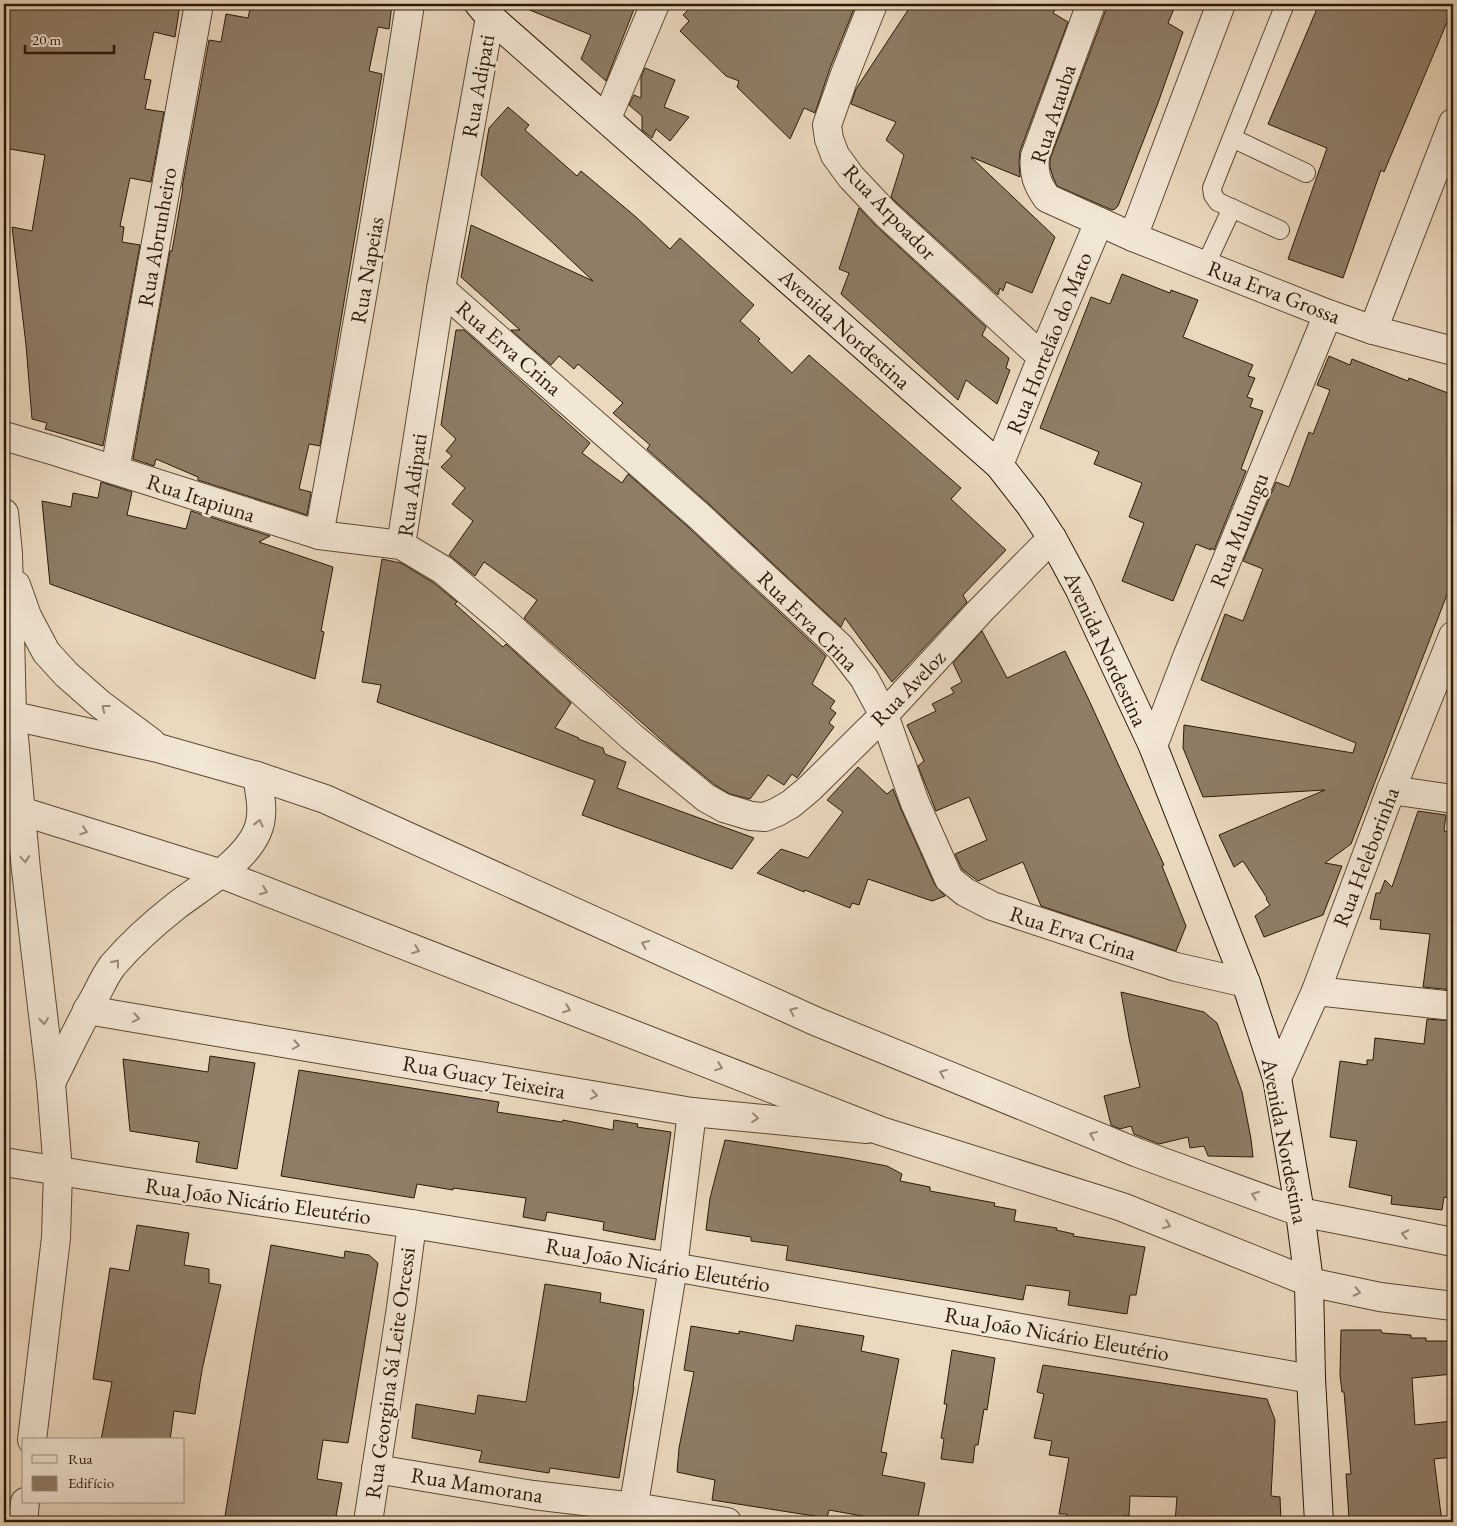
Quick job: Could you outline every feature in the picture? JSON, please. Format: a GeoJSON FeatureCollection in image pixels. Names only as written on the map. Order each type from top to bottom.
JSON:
{"type":"FeatureCollection","features":[{"type":"Feature","properties":{"kind":"street","name":"Rua Abrunheiro"},"geometry":{"type":"LineString","coordinates":[[115,470],[199,4]]}},
{"type":"Feature","properties":{"kind":"street","name":"Rua Napeias"},"geometry":{"type":"LineString","coordinates":[[319,535],[373,239],[410,4]]}},
{"type":"Feature","properties":{"kind":"street"},"geometry":{"type":"LineString","coordinates":[[607,118],[655,4]]}},
{"type":"Feature","properties":{"kind":"street","name":"Rua Arpoador"},"geometry":{"type":"LineString","coordinates":[[873,4],[831,110],[828,125],[829,139],[836,155],[851,177],[886,214],[1042,357]]}},
{"type":"Feature","properties":{"kind":"street","name":"Rua Atauba"},"geometry":{"type":"LineString","coordinates":[[1091,4],[1035,156],[1034,176],[1047,198],[1099,222]]}},
{"type":"Feature","properties":{"kind":"street"},"geometry":{"type":"LineString","coordinates":[[1133,237],[1221,4]]}},
{"type":"Feature","properties":{"kind":"street","name":"Avenida Nordestina"},"geometry":{"type":"LineString","coordinates":[[485,10],[999,465],[1031,506],[1052,538],[1079,588],[1152,746],[1246,983],[1277,1078],[1300,1212],[1309,1282],[1320,1522]]}},
{"type":"Feature","properties":{"kind":"street","name":"Rua Adipati"},"geometry":{"type":"LineString","coordinates":[[485,10],[401,545],[443,570],[506,623],[632,737],[706,798],[724,808],[751,816]]}},
{"type":"Feature","properties":{"kind":"street"},"geometry":{"type":"LineString","coordinates":[[1374,330],[1453,123]]}},
{"type":"Feature","properties":{"kind":"street","name":"Rua Hortelão do Mato"},"geometry":{"type":"LineString","coordinates":[[999,465],[1099,222]]}},
{"type":"Feature","properties":{"kind":"street","name":"Rua Erva Grossa"},"geometry":{"type":"LineString","coordinates":[[1099,222],[1328,314],[1374,330],[1453,351]]}},
{"type":"Feature","properties":{"kind":"street","name":"Rua Erva Crina"},"geometry":{"type":"LineString","coordinates":[[441,289],[698,514],[840,647],[864,678],[884,714],[915,803],[949,879],[965,892],[992,906],[1176,967],[1246,983]]}},
{"type":"Feature","properties":{"kind":"street","name":"Rua Mulungu"},"geometry":{"type":"LineString","coordinates":[[1152,746],[1186,657],[1328,314]]}},
{"type":"Feature","properties":{"kind":"street","name":"Rua Itapiuna"},"geometry":{"type":"LineString","coordinates":[[4,436],[319,535],[401,545]]}},
{"type":"Feature","properties":{"kind":"street"},"geometry":{"type":"LineString","coordinates":[[4,513],[12,809],[26,870],[51,1083],[58,1171],[56,1238],[32,1438]]}},
{"type":"Feature","properties":{"kind":"street","name":"Rua Aveloz"},"geometry":{"type":"LineString","coordinates":[[751,816],[764,817],[777,812],[809,790],[1052,538]]}},
{"type":"Feature","properties":{"kind":"street"},"geometry":{"type":"LineString","coordinates":[[6,564],[27,616],[46,652],[66,674],[100,704],[158,748]]}},
{"type":"Feature","properties":{"kind":"street","name":"Rua Heleborinha"},"geometry":{"type":"LineString","coordinates":[[1277,1078],[1316,990],[1391,790],[1453,636]]}},
{"type":"Feature","properties":{"kind":"street"},"geometry":{"type":"LineString","coordinates":[[8,714],[158,748],[258,776],[326,800],[815,1021],[1116,1144],[1300,1212],[1453,1242]]}},
{"type":"Feature","properties":{"kind":"street"},"geometry":{"type":"LineString","coordinates":[[51,1083],[88,1010],[112,968],[133,942],[175,907],[231,865],[252,842],[258,831],[261,816],[258,776]]}},
{"type":"Feature","properties":{"kind":"street"},"geometry":{"type":"LineString","coordinates":[[1391,790],[1453,799]]}},
{"type":"Feature","properties":{"kind":"street"},"geometry":{"type":"LineString","coordinates":[[12,809],[219,873],[881,1131],[1122,1207],[1309,1282],[1380,1297],[1453,1306]]}},
{"type":"Feature","properties":{"kind":"street"},"geometry":{"type":"LineString","coordinates":[[1316,990],[1453,1006]]}},
{"type":"Feature","properties":{"kind":"street","name":"Rua Guacy Teixeira"},"geometry":{"type":"LineString","coordinates":[[88,1010],[692,1112],[881,1131]]}},
{"type":"Feature","properties":{"kind":"street"},"geometry":{"type":"LineString","coordinates":[[633,1515],[673,1267],[692,1112]]}},
{"type":"Feature","properties":{"kind":"street","name":"Rua João Nicário Eleutério"},"geometry":{"type":"LineString","coordinates":[[4,1162],[121,1182],[412,1224],[673,1267],[1312,1378]]}},
{"type":"Feature","properties":{"kind":"street","name":"Rua Georgina Sá Leite Orcessi"},"geometry":{"type":"LineString","coordinates":[[368,1522],[400,1318],[412,1224]]}},
{"type":"Feature","properties":{"kind":"street","name":"Rua Mamorana"},"geometry":{"type":"LineString","coordinates":[[376,1469],[533,1495],[633,1515],[727,1522]]}},
{"type":"Feature","properties":{"kind":"street"},"geometry":{"type":"LineString","coordinates":[[22,1522],[25,1504]]}},
{"type":"Feature","properties":{"kind":"lane"},"geometry":{"type":"LineString","coordinates":[[1280,230],[1218,202],[1213,195],[1212,188],[1285,4]]}},
{"type":"Feature","properties":{"kind":"lane"},"geometry":{"type":"LineString","coordinates":[[1232,138],[1306,173]]}},
{"type":"Feature","properties":{"kind":"lane"},"geometry":{"type":"LineString","coordinates":[[1205,266],[1232,208]]}},
{"type":"Feature","properties":{"kind":"building"},"geometry":{"type":"Polygon","coordinates":[[[4,4],[180,4],[175,37],[154,32],[144,79],[151,80],[145,109],[164,112],[151,182],[130,178],[120,226],[124,227],[122,242],[140,245],[103,446],[45,429],[47,423],[32,419],[26,345],[12,227],[32,231],[45,155],[4,148],[4,4]]]}},
{"type":"Feature","properties":{"kind":"building"},"geometry":{"type":"Polygon","coordinates":[[[251,4],[392,4],[389,29],[378,27],[369,71],[382,74],[320,446],[309,444],[299,489],[311,492],[307,515],[198,480],[198,477],[156,459],[154,466],[133,459],[209,40],[221,42],[226,14],[248,18],[251,4]]]}},
{"type":"Feature","properties":{"kind":"building"},"geometry":{"type":"Polygon","coordinates":[[[515,4],[636,4],[606,81],[581,59],[591,35],[515,4]]]}},
{"type":"Feature","properties":{"kind":"building"},"geometry":{"type":"Polygon","coordinates":[[[694,4],[856,4],[830,68],[815,113],[804,108],[790,139],[737,87],[739,81],[726,76],[680,31],[689,21],[683,15],[694,4]]]}},
{"type":"Feature","properties":{"kind":"building"},"geometry":{"type":"Polygon","coordinates":[[[912,4],[1059,4],[1053,13],[1068,22],[1020,151],[1020,177],[971,157],[1055,237],[1032,293],[1006,282],[1003,291],[1000,288],[998,295],[891,197],[904,155],[886,140],[896,122],[851,104],[856,89],[912,4]]]}},
{"type":"Feature","properties":{"kind":"building"},"geometry":{"type":"Polygon","coordinates":[[[1108,4],[1176,4],[1168,23],[1183,32],[1118,206],[1112,210],[1057,186],[1050,167],[1050,159],[1108,4]]]}},
{"type":"Feature","properties":{"kind":"building"},"geometry":{"type":"Polygon","coordinates":[[[1319,4],[1453,4],[1453,8],[1384,172],[1381,170],[1343,278],[1288,259],[1327,148],[1268,124],[1319,4]]]}},
{"type":"Feature","properties":{"kind":"building"},"geometry":{"type":"Polygon","coordinates":[[[645,68],[675,80],[664,107],[689,117],[670,141],[656,129],[652,138],[642,130],[642,116],[629,105],[634,95],[641,98],[641,77],[645,68]]]}},
{"type":"Feature","properties":{"kind":"building"},"geometry":{"type":"Polygon","coordinates":[[[508,107],[529,125],[525,130],[577,176],[581,171],[636,217],[670,249],[680,238],[754,305],[740,321],[760,339],[758,341],[792,373],[809,355],[961,488],[951,499],[1006,550],[963,595],[967,602],[892,682],[845,618],[841,627],[647,449],[650,445],[613,413],[623,403],[578,364],[574,369],[559,356],[551,365],[511,330],[520,330],[461,277],[471,225],[593,281],[481,175],[489,128],[508,107]]]}},
{"type":"Feature","properties":{"kind":"building"},"geometry":{"type":"Polygon","coordinates":[[[859,208],[986,327],[982,335],[1009,358],[1006,368],[1010,370],[997,404],[966,380],[958,400],[841,294],[849,273],[839,269],[859,208]]]}},
{"type":"Feature","properties":{"kind":"building"},"geometry":{"type":"Polygon","coordinates":[[[1122,274],[1170,293],[1171,290],[1198,300],[1183,337],[1253,365],[1248,376],[1255,378],[1247,397],[1253,399],[1250,407],[1263,411],[1241,469],[1246,471],[1214,550],[1196,544],[1173,601],[1122,581],[1144,523],[1129,517],[1142,483],[1094,464],[1099,452],[1040,428],[1091,297],[1110,304],[1122,274]]]}},
{"type":"Feature","properties":{"kind":"building"},"geometry":{"type":"Polygon","coordinates":[[[456,330],[464,330],[590,443],[582,453],[622,483],[628,474],[688,527],[826,656],[812,684],[835,701],[830,708],[836,713],[829,723],[834,727],[797,778],[792,774],[784,785],[768,775],[750,799],[730,794],[715,785],[676,753],[524,618],[537,600],[484,562],[475,576],[449,555],[473,521],[452,504],[465,488],[441,467],[452,456],[446,451],[456,439],[441,425],[456,330]]]}},
{"type":"Feature","properties":{"kind":"building"},"geometry":{"type":"Polygon","coordinates":[[[1329,356],[1350,365],[1352,359],[1408,381],[1409,378],[1453,395],[1453,579],[1351,844],[1325,863],[1342,866],[1323,915],[1264,937],[1255,916],[1270,905],[1267,898],[1243,861],[1234,867],[1219,835],[1325,790],[1203,797],[1183,748],[1184,725],[1353,753],[1356,743],[1201,680],[1225,614],[1243,621],[1263,569],[1243,561],[1276,482],[1289,487],[1309,432],[1313,434],[1330,390],[1317,385],[1329,356]]]}},
{"type":"Feature","properties":{"kind":"building"},"geometry":{"type":"Polygon","coordinates":[[[101,482],[132,492],[127,515],[186,529],[191,511],[270,536],[259,542],[333,567],[321,631],[324,632],[315,679],[50,584],[42,501],[71,507],[73,493],[98,498],[101,482]]]}},
{"type":"Feature","properties":{"kind":"building"},"geometry":{"type":"Polygon","coordinates":[[[382,559],[401,563],[434,583],[457,602],[455,604],[503,647],[506,644],[571,703],[555,728],[603,748],[605,754],[626,762],[617,788],[754,838],[732,869],[582,815],[595,780],[377,702],[381,685],[362,682],[382,559]]]}},
{"type":"Feature","properties":{"kind":"building"},"geometry":{"type":"Polygon","coordinates":[[[982,631],[1007,678],[1065,651],[1164,865],[1162,866],[1186,926],[1176,951],[1041,906],[1023,862],[978,881],[962,869],[955,854],[987,840],[969,797],[936,811],[918,766],[924,761],[907,725],[936,711],[932,704],[954,693],[951,688],[962,682],[953,663],[982,631]]]}},
{"type":"Feature","properties":{"kind":"building"},"geometry":{"type":"Polygon","coordinates":[[[858,767],[887,794],[893,789],[935,885],[945,896],[932,901],[868,879],[859,905],[852,903],[850,908],[757,873],[781,849],[808,858],[843,812],[827,800],[858,767]]]}},
{"type":"Feature","properties":{"kind":"building"},"geometry":{"type":"Polygon","coordinates":[[[1418,811],[1446,815],[1444,831],[1453,832],[1453,990],[1423,987],[1430,934],[1380,929],[1381,920],[1370,919],[1376,893],[1380,893],[1385,880],[1392,887],[1418,811]]]}},
{"type":"Feature","properties":{"kind":"building"},"geometry":{"type":"Polygon","coordinates":[[[1121,992],[1204,1012],[1217,1023],[1242,1092],[1253,1157],[1208,1156],[1204,1146],[1190,1148],[1188,1137],[1159,1144],[1134,1134],[1131,1126],[1120,1129],[1111,1125],[1104,1096],[1140,1087],[1121,992]]]}},
{"type":"Feature","properties":{"kind":"building"},"geometry":{"type":"Polygon","coordinates":[[[1427,1019],[1453,1021],[1453,1199],[1444,1197],[1442,1210],[1391,1204],[1392,1196],[1349,1187],[1357,1141],[1330,1137],[1340,1061],[1367,1065],[1367,1060],[1373,1060],[1375,1038],[1424,1044],[1427,1019]]]}},
{"type":"Feature","properties":{"kind":"building"},"geometry":{"type":"Polygon","coordinates":[[[210,1056],[255,1063],[237,1169],[196,1162],[199,1142],[130,1131],[123,1059],[208,1072],[210,1056]]]}},
{"type":"Feature","properties":{"kind":"building"},"geometry":{"type":"Polygon","coordinates":[[[299,1070],[499,1102],[497,1112],[562,1122],[563,1120],[613,1130],[614,1120],[638,1124],[637,1127],[671,1132],[655,1240],[603,1230],[604,1222],[547,1212],[545,1221],[523,1217],[526,1198],[417,1184],[414,1198],[281,1176],[299,1070]]]}},
{"type":"Feature","properties":{"kind":"building"},"geometry":{"type":"Polygon","coordinates":[[[725,1140],[887,1166],[902,1174],[900,1181],[930,1187],[930,1191],[995,1203],[994,1206],[1016,1210],[1014,1221],[1057,1228],[1056,1230],[1074,1234],[1073,1236],[1145,1247],[1136,1295],[1130,1295],[1127,1314],[1068,1305],[1070,1291],[1026,1285],[1023,1300],[786,1260],[788,1246],[751,1241],[751,1237],[706,1230],[710,1198],[725,1140]]]}},
{"type":"Feature","properties":{"kind":"building"},"geometry":{"type":"Polygon","coordinates":[[[137,1225],[189,1233],[184,1265],[209,1269],[209,1283],[221,1285],[202,1370],[195,1414],[174,1411],[170,1438],[101,1438],[112,1382],[93,1379],[110,1268],[129,1271],[137,1225]]]}},
{"type":"Feature","properties":{"kind":"building"},"geometry":{"type":"Polygon","coordinates":[[[271,1245],[344,1258],[345,1251],[369,1255],[378,1263],[348,1443],[323,1440],[317,1479],[342,1483],[335,1522],[224,1522],[271,1245]]]}},
{"type":"Feature","properties":{"kind":"building"},"geometry":{"type":"Polygon","coordinates":[[[545,1284],[601,1293],[600,1302],[644,1310],[619,1478],[550,1468],[549,1473],[479,1462],[482,1451],[412,1438],[416,1404],[475,1414],[478,1395],[526,1402],[545,1284]]]}},
{"type":"Feature","properties":{"kind":"building"},"geometry":{"type":"Polygon","coordinates":[[[796,1325],[864,1336],[861,1351],[899,1359],[881,1452],[887,1453],[882,1475],[925,1483],[917,1522],[895,1522],[829,1510],[827,1518],[712,1500],[715,1480],[677,1472],[679,1448],[694,1372],[684,1370],[691,1326],[739,1334],[739,1331],[793,1341],[796,1325]]]}},
{"type":"Feature","properties":{"kind":"building"},"geometry":{"type":"Polygon","coordinates":[[[1341,1330],[1381,1330],[1382,1333],[1411,1335],[1411,1338],[1426,1338],[1426,1341],[1453,1341],[1453,1374],[1412,1378],[1415,1425],[1453,1421],[1453,1457],[1434,1459],[1442,1522],[1365,1522],[1364,1517],[1349,1518],[1346,1474],[1351,1474],[1344,1392],[1342,1392],[1340,1375],[1341,1330]]]}},
{"type":"Feature","properties":{"kind":"building"},"geometry":{"type":"Polygon","coordinates":[[[952,1350],[995,1358],[987,1410],[984,1409],[978,1445],[975,1445],[973,1463],[941,1459],[944,1439],[941,1438],[947,1404],[944,1404],[952,1350]]]}},
{"type":"Feature","properties":{"kind":"building"},"geometry":{"type":"Polygon","coordinates":[[[1043,1365],[1267,1399],[1275,1420],[1271,1496],[1280,1497],[1281,1522],[1175,1522],[1177,1497],[1130,1496],[1129,1516],[1123,1516],[1122,1522],[1065,1522],[1067,1514],[1059,1514],[1069,1458],[1049,1455],[1052,1441],[1034,1438],[1044,1394],[1037,1392],[1043,1365]]]}}]}
